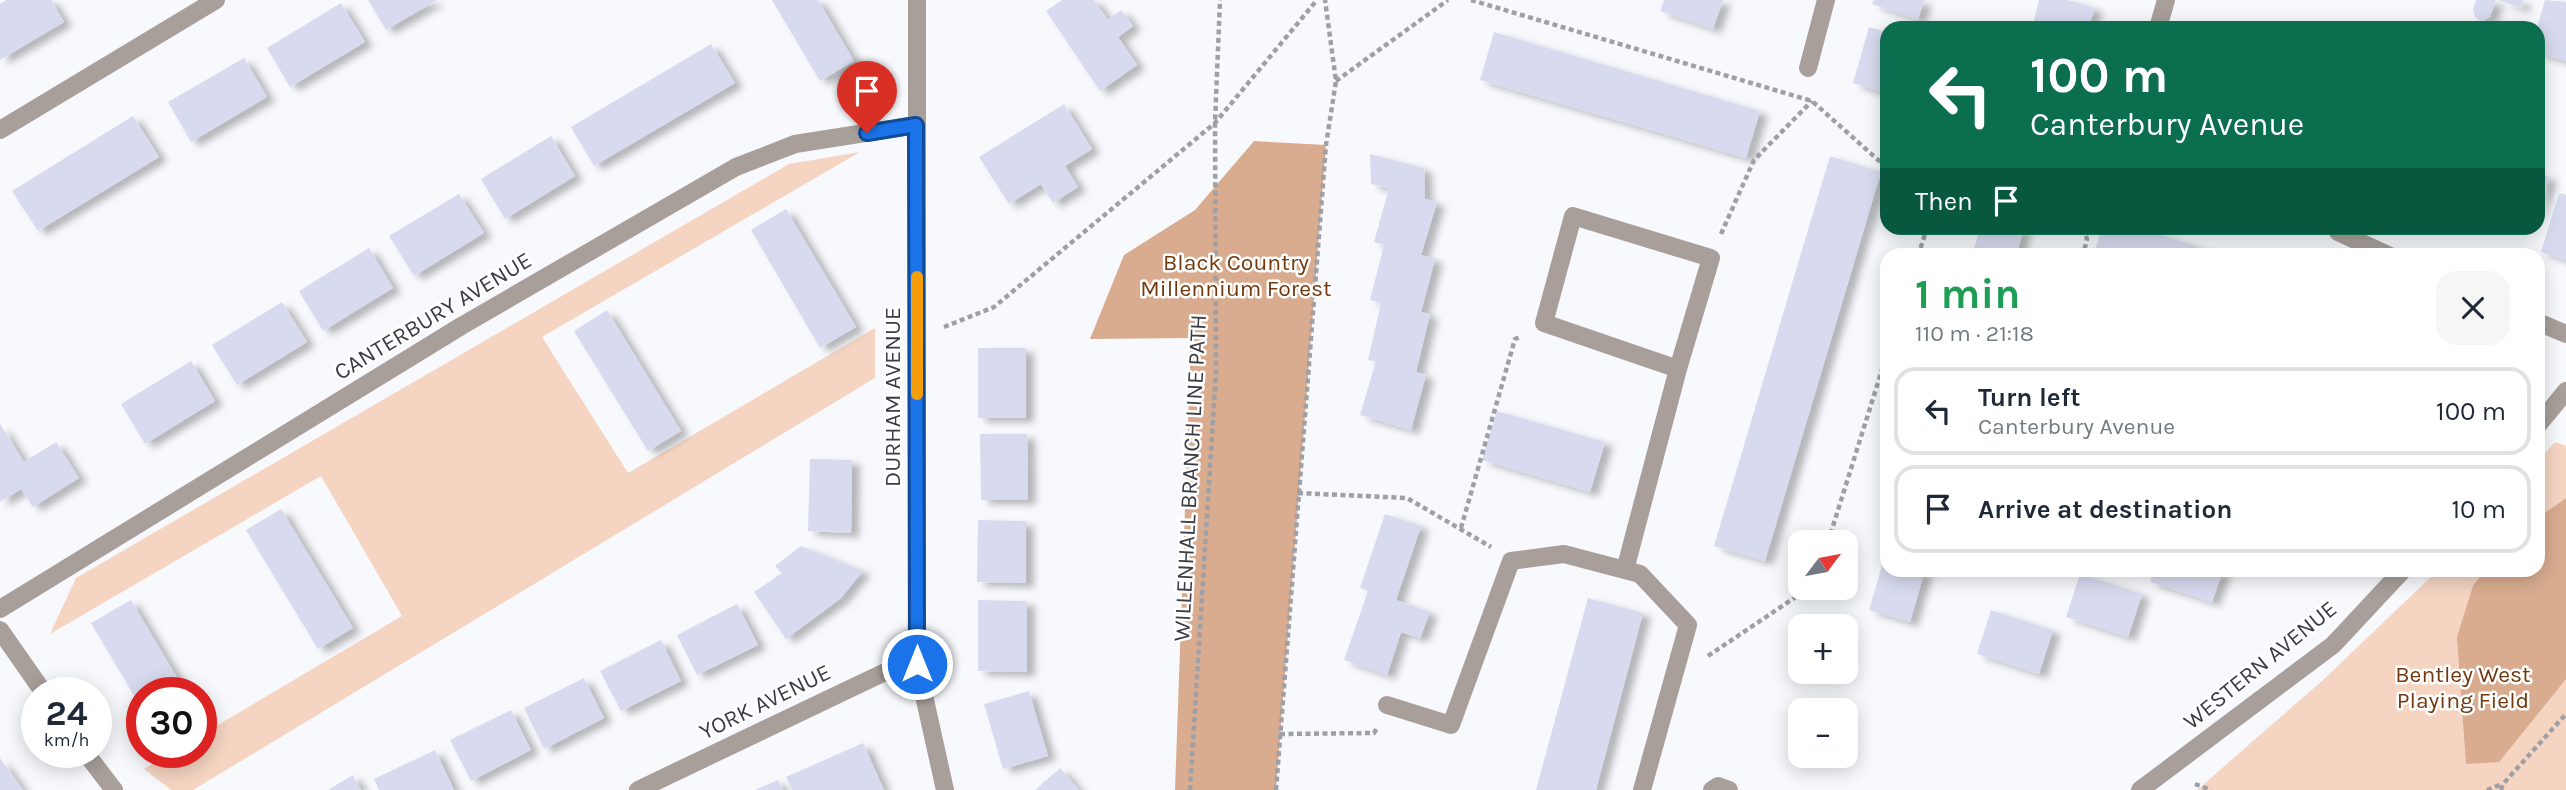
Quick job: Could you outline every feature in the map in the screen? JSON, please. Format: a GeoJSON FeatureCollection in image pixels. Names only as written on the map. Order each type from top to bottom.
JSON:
{"type":"FeatureCollection","features":[{"type":"Feature","properties":{"kind":"street"},"geometry":{"type":"LineString","coordinates":[[0,130],[216,0]]}},
{"type":"Feature","properties":{"kind":"street","name":"DURHAM AVENUE"},"geometry":{"type":"LineString","coordinates":[[917,0],[917,664],[945,790]]}},
{"type":"Feature","properties":{"kind":"street"},"geometry":{"type":"LineString","coordinates":[[1808,68],[1826,0]]}},
{"type":"Feature","properties":{"kind":"street"},"geometry":{"type":"LineString","coordinates":[[2160,21],[2166,0]]}},
{"type":"Feature","properties":{"kind":"street","name":"CANTERBURY AVENUE"},"geometry":{"type":"LineString","coordinates":[[0,608],[463,325],[736,167],[795,144],[916,125]]}},
{"type":"Feature","properties":{"kind":"street"},"geometry":{"type":"LineString","coordinates":[[1625,570],[1678,369],[1711,258],[1573,216],[1544,323],[1678,369]]}},
{"type":"Feature","properties":{"kind":"street"},"geometry":{"type":"LineString","coordinates":[[2344,235],[2373,248]]}},
{"type":"Feature","properties":{"kind":"street"},"geometry":{"type":"LineString","coordinates":[[2545,325],[2566,334]]}},
{"type":"Feature","properties":{"kind":"street"},"geometry":{"type":"LineString","coordinates":[[2545,416],[2566,391]]}},
{"type":"Feature","properties":{"kind":"street"},"geometry":{"type":"LineString","coordinates":[[1387,705],[1451,725],[1511,561],[1564,554],[1640,574],[1688,625],[1642,790]]}},
{"type":"Feature","properties":{"kind":"street","name":"WESTERN AVENUE"},"geometry":{"type":"LineString","coordinates":[[2140,790],[2333,645],[2396,577]]}},
{"type":"Feature","properties":{"kind":"street"},"geometry":{"type":"LineString","coordinates":[[0,630],[33,677]]}},
{"type":"Feature","properties":{"kind":"street","name":"YORK AVENUE"},"geometry":{"type":"LineString","coordinates":[[638,790],[883,673],[917,664]]}},
{"type":"Feature","properties":{"kind":"street"},"geometry":{"type":"LineString","coordinates":[[97,768],[114,790]]}},
{"type":"Feature","properties":{"kind":"street"},"geometry":{"type":"LineString","coordinates":[[1712,790],[1718,786],[1729,790]]}},
{"type":"Feature","properties":{"kind":"path","name":"WILLENHALL BRANCH LINE PATH"},"geometry":{"type":"LineString","coordinates":[[1190,790],[1216,372],[1215,123],[1220,0]]}},
{"type":"Feature","properties":{"kind":"path"},"geometry":{"type":"LineString","coordinates":[[917,338],[994,307],[1215,123],[1317,0]]}},
{"type":"Feature","properties":{"kind":"path"},"geometry":{"type":"LineString","coordinates":[[1276,790],[1326,145],[1336,81],[1325,0]]}},
{"type":"Feature","properties":{"kind":"path"},"geometry":{"type":"LineString","coordinates":[[1336,81],[1448,0]]}},
{"type":"Feature","properties":{"kind":"path"},"geometry":{"type":"LineString","coordinates":[[1471,0],[1812,101],[1880,162]]}},
{"type":"Feature","properties":{"kind":"path"},"geometry":{"type":"LineString","coordinates":[[1711,258],[1754,159],[1812,101]]}},
{"type":"Feature","properties":{"kind":"path"},"geometry":{"type":"LineString","coordinates":[[1461,528],[1516,339],[1544,323]]}},
{"type":"Feature","properties":{"kind":"path"},"geometry":{"type":"LineString","coordinates":[[1832,530],[1880,376]]}},
{"type":"Feature","properties":{"kind":"path"},"geometry":{"type":"LineString","coordinates":[[1298,493],[1407,498],[1461,528],[1511,561]]}},
{"type":"Feature","properties":{"kind":"path"},"geometry":{"type":"LineString","coordinates":[[1673,679],[1791,600]]}},
{"type":"Feature","properties":{"kind":"path"},"geometry":{"type":"LineString","coordinates":[[1280,734],[1374,733],[1387,705]]}},
{"type":"Feature","properties":{"kind":"path"},"geometry":{"type":"LineString","coordinates":[[2487,790],[2503,783],[2566,714]]}},
{"type":"Feature","properties":{"kind":"path"},"geometry":{"type":"LineString","coordinates":[[2501,790],[2503,783]]}},
{"type":"Feature","properties":{"kind":"green space","name":"Black Country Millennium Forest"},"geometry":{"type":"Polygon","coordinates":[[[1254,141],[1326,145],[1276,790],[1175,790],[1191,338],[1090,339],[1124,255],[1195,210],[1254,141]]]}},
{"type":"Feature","properties":{"kind":"green space"},"geometry":{"type":"Polygon","coordinates":[[[860,152],[542,337],[628,473],[875,328],[875,378],[193,790],[171,790],[144,769],[217,768],[217,726],[402,616],[321,476],[50,634],[76,578],[789,164],[860,152]]]}},
{"type":"Feature","properties":{"kind":"green space","name":"Bentley West Playing Field"},"geometry":{"type":"Polygon","coordinates":[[[2555,442],[2566,446],[2566,790],[2197,790],[2323,680],[2431,577],[2545,577],[2545,453],[2555,442]]]}},
{"type":"Feature","properties":{"kind":"green space"},"geometry":{"type":"Polygon","coordinates":[[[2566,498],[2566,679],[2499,762],[2466,764],[2457,637],[2473,586],[2480,577],[2545,577],[2545,513],[2566,498]]]}},
{"type":"Feature","properties":{"kind":"building"},"geometry":{"type":"Polygon","coordinates":[[[6,0],[51,0],[64,22],[0,60],[0,4],[6,0]]]}},
{"type":"Feature","properties":{"kind":"building"},"geometry":{"type":"Polygon","coordinates":[[[368,0],[437,0],[386,30],[368,0]]]}},
{"type":"Feature","properties":{"kind":"building"},"geometry":{"type":"Polygon","coordinates":[[[772,0],[818,0],[854,61],[820,81],[772,0]]]}},
{"type":"Feature","properties":{"kind":"building"},"geometry":{"type":"Polygon","coordinates":[[[1062,0],[1094,0],[1108,20],[1121,10],[1133,26],[1118,37],[1137,65],[1100,91],[1046,11],[1062,0]]]}},
{"type":"Feature","properties":{"kind":"building"},"geometry":{"type":"Polygon","coordinates":[[[1664,0],[1723,0],[1713,29],[1660,11],[1664,0]]]}},
{"type":"Feature","properties":{"kind":"building"},"geometry":{"type":"Polygon","coordinates":[[[1874,0],[1924,0],[1918,20],[1872,4],[1874,0]]]}},
{"type":"Feature","properties":{"kind":"building"},"geometry":{"type":"Polygon","coordinates":[[[2039,0],[2068,0],[2095,8],[2090,21],[2034,21],[2039,0]]]}},
{"type":"Feature","properties":{"kind":"building"},"geometry":{"type":"Polygon","coordinates":[[[2476,0],[2496,0],[2490,17],[2481,21],[2475,17],[2473,9],[2476,0]]]}},
{"type":"Feature","properties":{"kind":"building"},"geometry":{"type":"Polygon","coordinates":[[[2498,0],[2524,0],[2521,8],[2498,0]]]}},
{"type":"Feature","properties":{"kind":"building"},"geometry":{"type":"Polygon","coordinates":[[[2545,0],[2566,2],[2566,61],[2545,55],[2545,21],[2539,21],[2545,0]]]}},
{"type":"Feature","properties":{"kind":"building"},"geometry":{"type":"Polygon","coordinates":[[[341,3],[365,42],[290,87],[267,48],[341,3]]]}},
{"type":"Feature","properties":{"kind":"building"},"geometry":{"type":"Polygon","coordinates":[[[1869,27],[1880,30],[1880,91],[1853,83],[1869,27]]]}},
{"type":"Feature","properties":{"kind":"building"},"geometry":{"type":"Polygon","coordinates":[[[1494,32],[1760,111],[1746,158],[1480,80],[1494,32]]]}},
{"type":"Feature","properties":{"kind":"building"},"geometry":{"type":"Polygon","coordinates":[[[711,44],[735,83],[594,166],[571,127],[711,44]]]}},
{"type":"Feature","properties":{"kind":"building"},"geometry":{"type":"Polygon","coordinates":[[[244,58],[267,97],[191,142],[168,102],[244,58]]]}},
{"type":"Feature","properties":{"kind":"building"},"geometry":{"type":"Polygon","coordinates":[[[1064,104],[1092,149],[1065,166],[1078,187],[1053,203],[1041,184],[1009,204],[979,157],[1064,104]]]}},
{"type":"Feature","properties":{"kind":"building"},"geometry":{"type":"Polygon","coordinates":[[[133,116],[159,157],[38,231],[12,191],[133,116]]]}},
{"type":"Feature","properties":{"kind":"building"},"geometry":{"type":"Polygon","coordinates":[[[551,136],[575,176],[505,219],[481,179],[551,136]]]}},
{"type":"Feature","properties":{"kind":"building"},"geometry":{"type":"Polygon","coordinates":[[[1370,154],[1424,168],[1425,199],[1437,202],[1421,255],[1435,259],[1421,312],[1430,314],[1416,372],[1426,375],[1411,430],[1360,415],[1376,361],[1368,360],[1381,303],[1370,300],[1384,245],[1374,242],[1389,188],[1371,184],[1370,154]]]}},
{"type":"Feature","properties":{"kind":"building"},"geometry":{"type":"Polygon","coordinates":[[[1830,156],[1880,172],[1765,561],[1714,546],[1830,156]]]}},
{"type":"Feature","properties":{"kind":"building"},"geometry":{"type":"Polygon","coordinates":[[[2559,193],[2566,195],[2566,260],[2545,253],[2545,248],[2542,248],[2559,193]]]}},
{"type":"Feature","properties":{"kind":"building"},"geometry":{"type":"Polygon","coordinates":[[[459,194],[484,233],[414,276],[389,236],[459,194]]]}},
{"type":"Feature","properties":{"kind":"building"},"geometry":{"type":"Polygon","coordinates":[[[786,209],[856,327],[820,348],[751,230],[786,209]]]}},
{"type":"Feature","properties":{"kind":"building"},"geometry":{"type":"Polygon","coordinates":[[[1978,235],[2022,235],[2018,248],[1974,248],[1978,235]]]}},
{"type":"Feature","properties":{"kind":"building"},"geometry":{"type":"Polygon","coordinates":[[[2100,235],[2162,235],[2200,248],[2096,248],[2100,235]]]}},
{"type":"Feature","properties":{"kind":"building"},"geometry":{"type":"Polygon","coordinates":[[[369,248],[393,288],[323,331],[299,291],[369,248]]]}},
{"type":"Feature","properties":{"kind":"building"},"geometry":{"type":"Polygon","coordinates":[[[282,302],[307,342],[237,385],[212,345],[282,302]]]}},
{"type":"Feature","properties":{"kind":"building"},"geometry":{"type":"Polygon","coordinates":[[[607,310],[681,431],[648,451],[574,331],[607,310]]]}},
{"type":"Feature","properties":{"kind":"building"},"geometry":{"type":"Polygon","coordinates":[[[978,348],[1026,348],[1026,418],[978,418],[978,348]]]}},
{"type":"Feature","properties":{"kind":"building"},"geometry":{"type":"Polygon","coordinates":[[[191,361],[215,401],[145,444],[121,404],[191,361]]]}},
{"type":"Feature","properties":{"kind":"building"},"geometry":{"type":"Polygon","coordinates":[[[1497,411],[1605,442],[1590,492],[1482,460],[1497,411]]]}},
{"type":"Feature","properties":{"kind":"building"},"geometry":{"type":"Polygon","coordinates":[[[0,424],[24,462],[56,442],[79,478],[33,507],[21,489],[0,502],[0,424]]]}},
{"type":"Feature","properties":{"kind":"building"},"geometry":{"type":"Polygon","coordinates":[[[980,434],[1027,434],[1028,500],[981,500],[980,434]]]}},
{"type":"Feature","properties":{"kind":"building"},"geometry":{"type":"Polygon","coordinates":[[[810,459],[852,460],[851,533],[808,531],[810,459]]]}},
{"type":"Feature","properties":{"kind":"building"},"geometry":{"type":"Polygon","coordinates":[[[281,509],[353,628],[318,649],[246,530],[281,509]]]}},
{"type":"Feature","properties":{"kind":"building"},"geometry":{"type":"Polygon","coordinates":[[[1385,514],[1421,526],[1396,600],[1430,612],[1420,638],[1401,632],[1387,675],[1344,660],[1368,591],[1360,588],[1385,514]]]}},
{"type":"Feature","properties":{"kind":"building"},"geometry":{"type":"Polygon","coordinates":[[[978,520],[1026,521],[1026,583],[977,582],[978,520]]]}},
{"type":"Feature","properties":{"kind":"building"},"geometry":{"type":"Polygon","coordinates":[[[801,546],[863,571],[841,598],[786,639],[754,592],[782,573],[775,566],[801,546]]]}},
{"type":"Feature","properties":{"kind":"building"},"geometry":{"type":"Polygon","coordinates":[[[1880,572],[1880,577],[1923,577],[1910,622],[1869,610],[1880,572]]]}},
{"type":"Feature","properties":{"kind":"building"},"geometry":{"type":"Polygon","coordinates":[[[2079,577],[2089,577],[2142,594],[2128,637],[2066,617],[2079,577]]]}},
{"type":"Feature","properties":{"kind":"building"},"geometry":{"type":"Polygon","coordinates":[[[2152,577],[2221,577],[2212,602],[2150,582],[2152,577]]]}},
{"type":"Feature","properties":{"kind":"building"},"geometry":{"type":"Polygon","coordinates":[[[1588,598],[1643,613],[1596,790],[1536,790],[1588,598]]]}},
{"type":"Feature","properties":{"kind":"building"},"geometry":{"type":"Polygon","coordinates":[[[131,600],[177,677],[126,677],[126,682],[91,623],[131,600]]]}},
{"type":"Feature","properties":{"kind":"building"},"geometry":{"type":"Polygon","coordinates":[[[978,600],[1027,601],[1027,672],[978,671],[978,600]]]}},
{"type":"Feature","properties":{"kind":"building"},"geometry":{"type":"Polygon","coordinates":[[[737,604],[758,645],[697,675],[677,635],[737,604]]]}},
{"type":"Feature","properties":{"kind":"building"},"geometry":{"type":"Polygon","coordinates":[[[1991,610],[2053,630],[2039,674],[1977,654],[1991,610]]]}},
{"type":"Feature","properties":{"kind":"building"},"geometry":{"type":"Polygon","coordinates":[[[661,640],[681,681],[621,711],[600,671],[661,640]]]}},
{"type":"Feature","properties":{"kind":"building"},"geometry":{"type":"Polygon","coordinates":[[[584,678],[604,718],[544,749],[524,708],[584,678]]]}},
{"type":"Feature","properties":{"kind":"building"},"geometry":{"type":"Polygon","coordinates":[[[1029,691],[1048,756],[1003,769],[984,704],[1029,691]]]}},
{"type":"Feature","properties":{"kind":"building"},"geometry":{"type":"Polygon","coordinates":[[[511,710],[531,750],[471,781],[450,740],[511,710]]]}},
{"type":"Feature","properties":{"kind":"building"},"geometry":{"type":"Polygon","coordinates":[[[863,743],[884,790],[792,790],[786,777],[863,743]]]}},
{"type":"Feature","properties":{"kind":"building"},"geometry":{"type":"Polygon","coordinates":[[[435,750],[454,790],[379,790],[374,779],[435,750]]]}},
{"type":"Feature","properties":{"kind":"building"},"geometry":{"type":"Polygon","coordinates":[[[0,758],[23,790],[0,790],[0,758]]]}},
{"type":"Feature","properties":{"kind":"building"},"geometry":{"type":"Polygon","coordinates":[[[1060,768],[1079,790],[1035,790],[1060,768]]]}},
{"type":"Feature","properties":{"kind":"building"},"geometry":{"type":"Polygon","coordinates":[[[353,775],[361,790],[328,790],[353,775]]]}},
{"type":"Feature","properties":{"kind":"building"},"geometry":{"type":"Polygon","coordinates":[[[778,780],[783,790],[755,790],[778,780]]]}},
{"type":"Feature","properties":{"kind":"slow traffic"},"geometry":{"type":"LineString","coordinates":[[917,277],[917,394]]}},
{"type":"Feature","properties":{"kind":"route"},"geometry":{"type":"LineString","coordinates":[[867,133],[916,125],[917,664]]}}]}
